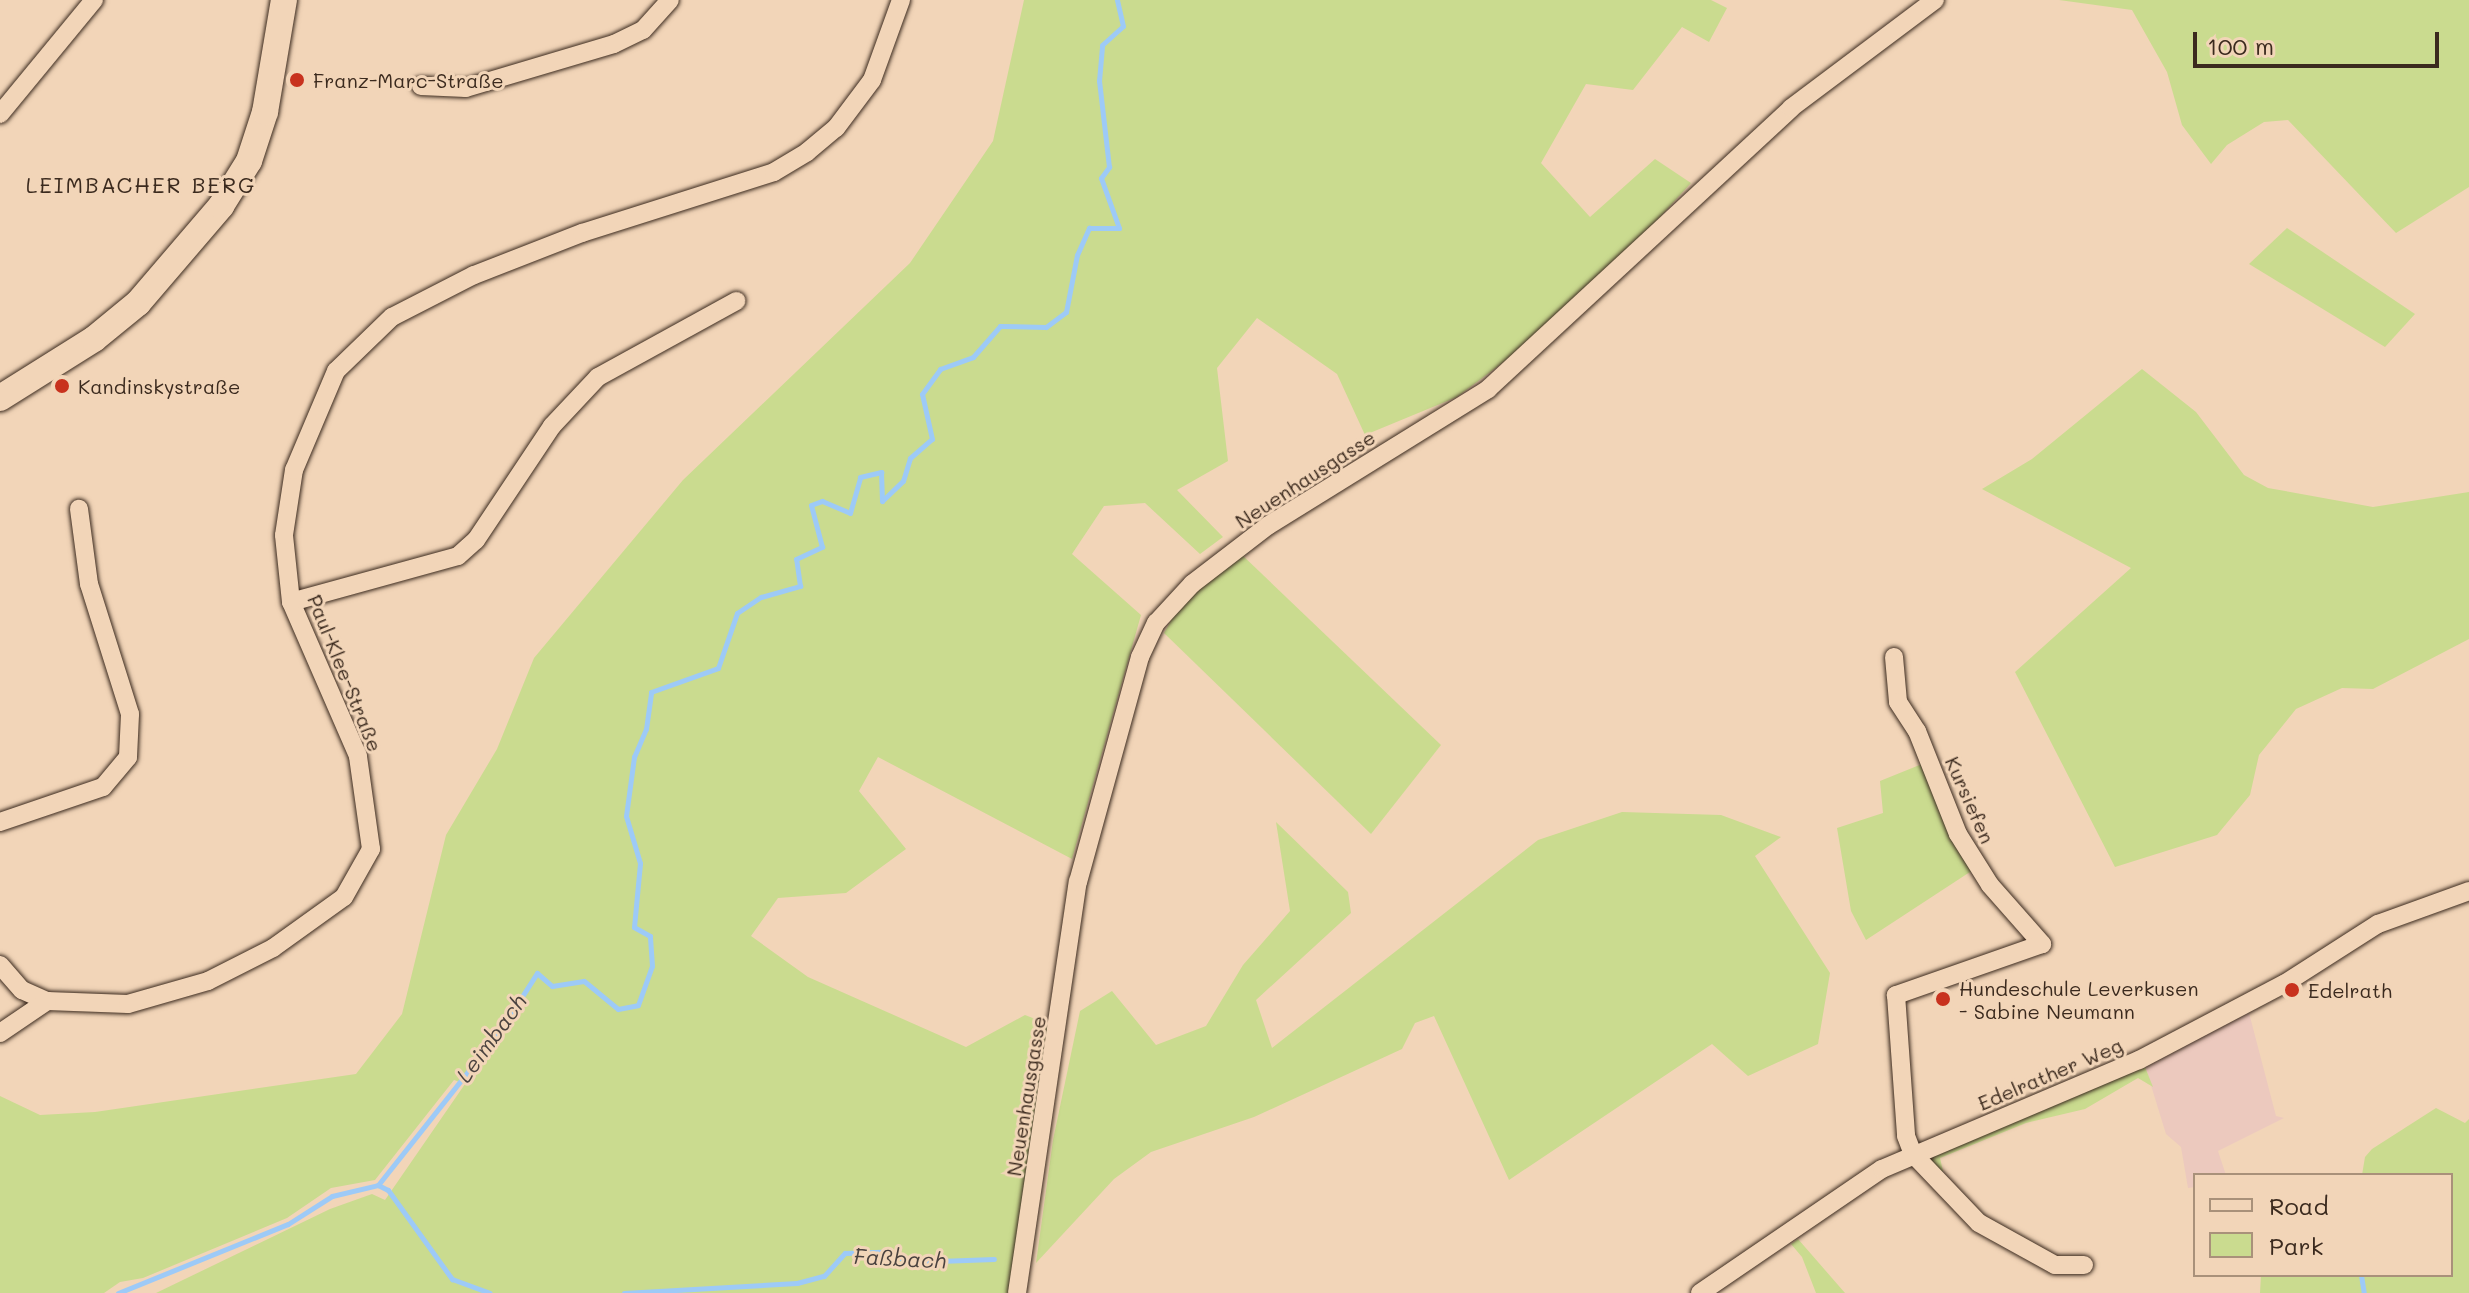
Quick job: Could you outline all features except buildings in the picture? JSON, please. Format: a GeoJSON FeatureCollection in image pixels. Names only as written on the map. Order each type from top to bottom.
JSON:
{"type":"FeatureCollection","features":[{"type":"Feature","properties":{"kind":"street"},"geometry":{"type":"LineString","coordinates":[[0,114],[94,0]]}},
{"type":"Feature","properties":{"kind":"street"},"geometry":{"type":"LineString","coordinates":[[0,398],[55,366],[138,303],[221,206],[249,161],[265,112],[284,0]]}},
{"type":"Feature","properties":{"kind":"street"},"geometry":{"type":"LineString","coordinates":[[421,86],[466,88],[604,48],[643,30],[670,0]]}},
{"type":"Feature","properties":{"kind":"street","name":"Paul-Klee-Straße"},"geometry":{"type":"LineString","coordinates":[[0,965],[22,990],[47,1001],[128,1004],[208,981],[273,948],[344,897],[371,849],[358,756],[291,602],[284,535],[294,470],[336,371],[392,317],[474,275],[582,233],[774,172],[807,152],[836,128],[872,80],[901,0]]}},
{"type":"Feature","properties":{"kind":"street","name":"Neuenhausgasse"},"geometry":{"type":"LineString","coordinates":[[1017,1293],[1078,882],[1140,657],[1156,623],[1192,584],[1269,525],[1488,389],[1791,108],[1935,0]]}},
{"type":"Feature","properties":{"kind":"street"},"geometry":{"type":"LineString","coordinates":[[291,602],[458,556],[476,540],[552,426],[598,377],[736,301]]}},
{"type":"Feature","properties":{"kind":"street"},"geometry":{"type":"LineString","coordinates":[[0,822],[103,787],[128,757],[130,714],[89,584],[79,509]]}},
{"type":"Feature","properties":{"kind":"street","name":"Kursiefen"},"geometry":{"type":"LineString","coordinates":[[1894,657],[1898,702],[1917,731],[1958,834],[1990,885],[2042,944],[1896,995],[1906,1136],[1913,1154]]}},
{"type":"Feature","properties":{"kind":"street","name":"Edelrather Weg"},"geometry":{"type":"LineString","coordinates":[[1700,1293],[1870,1177],[1913,1154],[2139,1060],[2284,984],[2378,924],[2469,891]]}},
{"type":"Feature","properties":{"kind":"street"},"geometry":{"type":"LineString","coordinates":[[0,1033],[47,1001]]}},
{"type":"Feature","properties":{"kind":"street"},"geometry":{"type":"LineString","coordinates":[[1913,1154],[1979,1223],[2055,1265],[2084,1265]]}},
{"type":"Feature","properties":{"kind":"shaded area"},"geometry":{"type":"Polygon","coordinates":[[[2248,1009],[2276,1116],[2284,1118],[2218,1151],[2225,1173],[2193,1173],[2193,1187],[2188,1188],[2181,1147],[2166,1134],[2145,1066],[2248,1009]]]}},
{"type":"Feature","properties":{"kind":"green space"},"geometry":{"type":"Polygon","coordinates":[[[1024,0],[1711,0],[1727,8],[1709,42],[1682,27],[1633,90],[1586,84],[1541,163],[1590,217],[1655,159],[1691,183],[1621,260],[1509,358],[1457,397],[1365,435],[1337,374],[1257,318],[1217,368],[1228,461],[1177,490],[1223,537],[1200,554],[1145,503],[1104,506],[1072,554],[1141,615],[1072,859],[878,757],[859,791],[906,849],[846,893],[778,898],[751,936],[808,977],[966,1047],[1025,1015],[1053,1026],[1009,1293],[156,1293],[330,1209],[372,1194],[385,1200],[465,1084],[454,1080],[375,1180],[331,1188],[287,1218],[143,1278],[120,1282],[104,1293],[0,1293],[0,1096],[40,1115],[95,1112],[356,1074],[402,1014],[446,835],[497,749],[534,658],[683,480],[910,263],[993,141],[1024,0]]]}},
{"type":"Feature","properties":{"kind":"green space"},"geometry":{"type":"Polygon","coordinates":[[[2059,0],[2469,0],[2469,187],[2396,233],[2288,120],[2264,122],[2227,145],[2211,164],[2182,125],[2167,72],[2132,10],[2059,0]]]}},
{"type":"Feature","properties":{"kind":"green space"},"geometry":{"type":"Polygon","coordinates":[[[2287,228],[2415,314],[2385,347],[2249,264],[2287,228]]]}},
{"type":"Feature","properties":{"kind":"green space"},"geometry":{"type":"Polygon","coordinates":[[[2142,369],[2196,412],[2244,475],[2268,488],[2373,507],[2469,492],[2469,639],[2373,689],[2342,688],[2296,709],[2259,755],[2250,795],[2217,835],[2115,867],[2015,672],[2131,568],[1982,489],[2032,459],[2142,369]]]}},
{"type":"Feature","properties":{"kind":"green space"},"geometry":{"type":"Polygon","coordinates":[[[1240,553],[1441,745],[1371,834],[1164,633],[1178,608],[1240,553]]]}},
{"type":"Feature","properties":{"kind":"green space"},"geometry":{"type":"Polygon","coordinates":[[[1922,764],[1973,870],[1866,940],[1851,911],[1837,828],[1883,813],[1880,781],[1922,764]]]}},
{"type":"Feature","properties":{"kind":"green space"},"geometry":{"type":"Polygon","coordinates":[[[1622,812],[1721,815],[1781,837],[1755,856],[1830,973],[1818,1044],[1748,1076],[1712,1044],[1509,1180],[1434,1016],[1415,1023],[1402,1049],[1254,1117],[1151,1152],[1114,1179],[1036,1263],[1053,1140],[1080,1011],[1112,991],[1156,1045],[1206,1026],[1243,965],[1290,911],[1276,822],[1348,892],[1351,913],[1256,1000],[1272,1048],[1538,840],[1622,812]]]}},
{"type":"Feature","properties":{"kind":"green space"},"geometry":{"type":"Polygon","coordinates":[[[2145,1067],[2153,1087],[2138,1078],[2085,1109],[2026,1123],[1940,1158],[1943,1171],[1939,1174],[1931,1161],[1934,1153],[2145,1067]]]}},
{"type":"Feature","properties":{"kind":"green space"},"geometry":{"type":"Polygon","coordinates":[[[2436,1108],[2465,1123],[2469,1119],[2469,1293],[2260,1293],[2261,1277],[2453,1277],[2453,1173],[2362,1173],[2365,1157],[2372,1149],[2436,1108]]]}},
{"type":"Feature","properties":{"kind":"green space"},"geometry":{"type":"Polygon","coordinates":[[[1798,1239],[1845,1293],[1816,1293],[1802,1257],[1791,1244],[1798,1239]]]}},
{"type":"Feature","properties":{"kind":"waterway","name":"Leimbach"},"geometry":{"type":"LineString","coordinates":[[118,1293],[288,1224],[332,1196],[378,1185],[500,1031],[537,973],[552,986],[584,981],[618,1009],[638,1005],[652,966],[650,936],[634,927],[640,863],[626,816],[634,757],[646,729],[651,692],[718,668],[737,613],[761,597],[800,586],[796,559],[822,547],[811,505],[822,501],[850,513],[860,477],[881,472],[882,501],[903,481],[910,458],[932,439],[922,394],[940,369],[973,357],[1000,326],[1046,327],[1066,312],[1077,255],[1089,228],[1119,228],[1101,178],[1109,167],[1099,81],[1102,45],[1123,26],[1117,0]]}},
{"type":"Feature","properties":{"kind":"waterway","name":"Faßbach"},"geometry":{"type":"LineString","coordinates":[[378,1185],[388,1190],[452,1279],[490,1293]]}},
{"type":"Feature","properties":{"kind":"waterway","name":"Faßbach"},"geometry":{"type":"LineString","coordinates":[[624,1293],[797,1283],[824,1276],[845,1253],[883,1252],[911,1262],[994,1259]]}},
{"type":"Feature","properties":{"kind":"waterway"},"geometry":{"type":"LineString","coordinates":[[2361,1277],[2364,1293]]}},
{"type":"Feature","properties":{"kind":"place","name":"Franz-Marc-Straße"},"geometry":{"type":"Point","coordinates":[297,80]}},
{"type":"Feature","properties":{"kind":"place","name":"Kandinskystraße"},"geometry":{"type":"Point","coordinates":[62,386]}},
{"type":"Feature","properties":{"kind":"place","name":"Edelrath"},"geometry":{"type":"Point","coordinates":[2292,990]}},
{"type":"Feature","properties":{"kind":"place","name":"Hundeschule Leverkusen - Sabine Neumann"},"geometry":{"type":"Point","coordinates":[1943,999]}},
{"type":"Feature","properties":{"kind":"district","name":"LEIMBACHER BERG"},"geometry":{"type":"Point","coordinates":[141,185]}}]}
